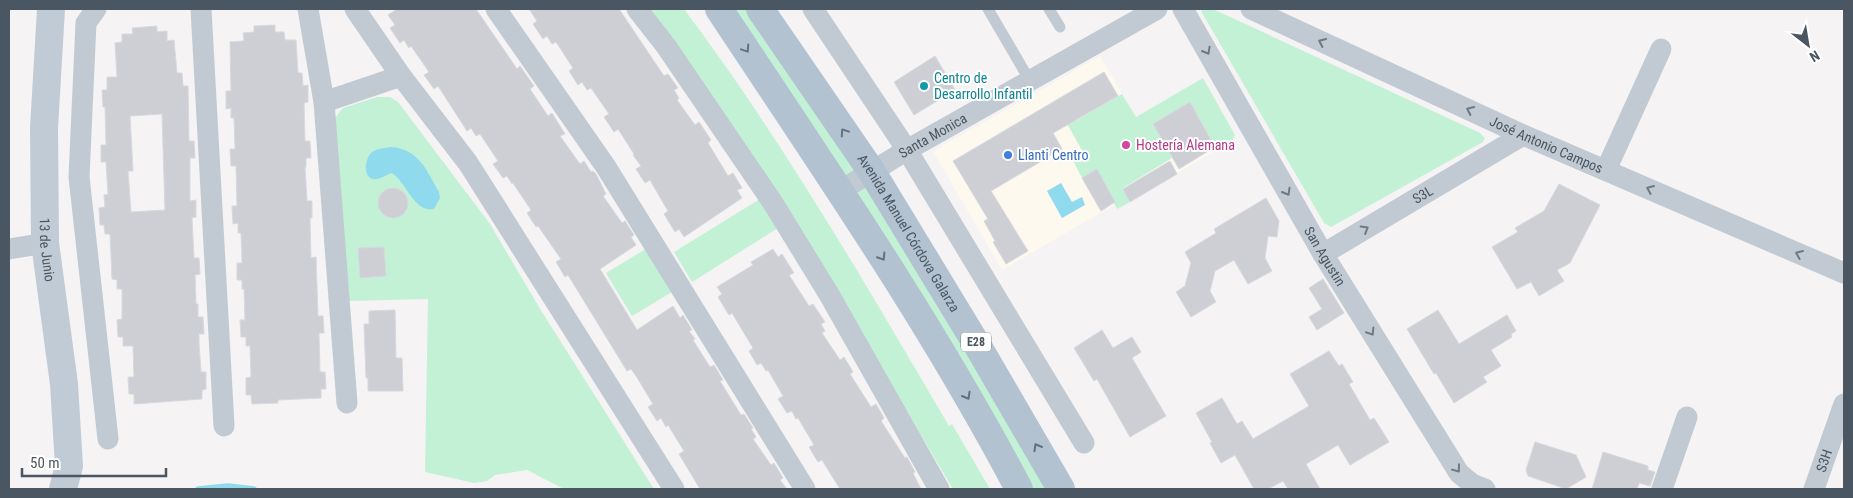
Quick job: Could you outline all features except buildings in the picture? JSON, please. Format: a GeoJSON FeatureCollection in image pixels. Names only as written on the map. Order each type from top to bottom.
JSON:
{"type":"FeatureCollection","features":[{"type":"Feature","properties":{"kind":"main road","name":"13 de Junio"},"geometry":{"type":"LineString","coordinates":[[51,9],[44,128],[45,243],[64,384],[69,466],[64,489]]}},
{"type":"Feature","properties":{"kind":"main road","name":"E28"},"geometry":{"type":"LineString","coordinates":[[719,9],[840,191],[948,363],[1019,489]]}},
{"type":"Feature","properties":{"kind":"main road","name":"Avenida Manuel Córdova Galarza"},"geometry":{"type":"LineString","coordinates":[[760,9],[872,172],[979,348],[1061,489]]}},
{"type":"Feature","properties":{"kind":"street"},"geometry":{"type":"LineString","coordinates":[[96,9],[86,23],[79,177],[108,439]]}},
{"type":"Feature","properties":{"kind":"street"},"geometry":{"type":"LineString","coordinates":[[201,9],[224,426]]}},
{"type":"Feature","properties":{"kind":"street"},"geometry":{"type":"LineString","coordinates":[[308,9],[324,102],[347,403]]}},
{"type":"Feature","properties":{"kind":"street"},"geometry":{"type":"LineString","coordinates":[[355,9],[402,76],[468,163],[674,489]]}},
{"type":"Feature","properties":{"kind":"street"},"geometry":{"type":"LineString","coordinates":[[496,9],[606,167],[805,489]]}},
{"type":"Feature","properties":{"kind":"street"},"geometry":{"type":"LineString","coordinates":[[637,9],[666,46],[773,203],[835,305],[939,489]]}},
{"type":"Feature","properties":{"kind":"street"},"geometry":{"type":"LineString","coordinates":[[813,9],[907,150],[1084,443]]}},
{"type":"Feature","properties":{"kind":"street","name":"Santa Monica"},"geometry":{"type":"LineString","coordinates":[[840,191],[907,150],[1157,9]]}},
{"type":"Feature","properties":{"kind":"street","name":"San Agustin"},"geometry":{"type":"LineString","coordinates":[[1183,9],[1323,254],[1459,473],[1472,484],[1484,489]]}},
{"type":"Feature","properties":{"kind":"street","name":"José Antonio Campos"},"geometry":{"type":"LineString","coordinates":[[1250,9],[1523,134],[1844,273]]}},
{"type":"Feature","properties":{"kind":"street"},"geometry":{"type":"LineString","coordinates":[[1606,170],[1660,49]]}},
{"type":"Feature","properties":{"kind":"street"},"geometry":{"type":"LineString","coordinates":[[324,102],[402,76]]}},
{"type":"Feature","properties":{"kind":"street","name":"S3L"},"geometry":{"type":"LineString","coordinates":[[1323,254],[1523,134]]}},
{"type":"Feature","properties":{"kind":"street"},"geometry":{"type":"LineString","coordinates":[[9,249],[45,243]]}},
{"type":"Feature","properties":{"kind":"street","name":"S3H"},"geometry":{"type":"LineString","coordinates":[[1814,489],[1844,404]]}},
{"type":"Feature","properties":{"kind":"street"},"geometry":{"type":"LineString","coordinates":[[1662,489],[1687,417]]}},
{"type":"Feature","properties":{"kind":"lane"},"geometry":{"type":"LineString","coordinates":[[988,9],[1030,81]]}},
{"type":"Feature","properties":{"kind":"lane"},"geometry":{"type":"LineString","coordinates":[[1049,9],[1060,27]]}},
{"type":"Feature","properties":{"kind":"shaded area"},"geometry":{"type":"Polygon","coordinates":[[[1100,56],[1136,117],[1203,78],[1235,135],[1232,141],[1117,209],[1114,205],[1002,270],[934,153],[937,149],[1100,56]]]}},
{"type":"Feature","properties":{"kind":"green space"},"geometry":{"type":"Polygon","coordinates":[[[647,9],[684,9],[720,59],[822,213],[949,426],[952,424],[990,489],[953,489],[835,292],[647,9]]]}},
{"type":"Feature","properties":{"kind":"green space"},"geometry":{"type":"Polygon","coordinates":[[[733,9],[752,9],[859,172],[844,180],[733,9]]]}},
{"type":"Feature","properties":{"kind":"green space"},"geometry":{"type":"Polygon","coordinates":[[[1212,9],[1226,15],[1480,133],[1485,138],[1483,142],[1331,227],[1324,223],[1201,11],[1212,9]]]}},
{"type":"Feature","properties":{"kind":"green space"},"geometry":{"type":"Polygon","coordinates":[[[1203,78],[1235,135],[1232,141],[1217,150],[1190,102],[1153,124],[1172,158],[1123,188],[1130,202],[1117,209],[1096,170],[1082,178],[1072,159],[1083,152],[1066,122],[1077,120],[1122,94],[1136,117],[1203,78]]]}},
{"type":"Feature","properties":{"kind":"green space"},"geometry":{"type":"Polygon","coordinates":[[[377,97],[390,97],[398,102],[490,224],[542,312],[654,489],[564,489],[527,470],[495,475],[487,481],[474,483],[425,472],[428,299],[348,301],[335,118],[343,108],[377,97]]]}},
{"type":"Feature","properties":{"kind":"green space"},"geometry":{"type":"Polygon","coordinates":[[[868,184],[1049,489],[1032,489],[856,191],[868,184]]]}},
{"type":"Feature","properties":{"kind":"green space"},"geometry":{"type":"Polygon","coordinates":[[[760,199],[778,228],[692,282],[674,252],[760,199]]]}},
{"type":"Feature","properties":{"kind":"green space"},"geometry":{"type":"Polygon","coordinates":[[[646,249],[672,292],[632,316],[606,273],[646,249]]]}},
{"type":"Feature","properties":{"kind":"water"},"geometry":{"type":"Polygon","coordinates":[[[391,147],[409,152],[426,169],[439,192],[440,198],[434,209],[427,209],[416,202],[392,173],[377,179],[369,177],[366,164],[369,155],[382,148],[391,147]]]}},
{"type":"Feature","properties":{"kind":"water"},"geometry":{"type":"Polygon","coordinates":[[[1061,183],[1072,202],[1082,197],[1085,205],[1062,218],[1047,191],[1061,183]]]}},
{"type":"Feature","properties":{"kind":"waterway"},"geometry":{"type":"LineString","coordinates":[[198,489],[228,486],[254,489]]}},
{"type":"Feature","properties":{"kind":"place","name":"Centro de Desarrollo Infantil"},"geometry":{"type":"Point","coordinates":[924,86]}},
{"type":"Feature","properties":{"kind":"place","name":"Hostería Alemana"},"geometry":{"type":"Point","coordinates":[1126,145]}},
{"type":"Feature","properties":{"kind":"place","name":"Llanti Centro"},"geometry":{"type":"Point","coordinates":[1008,155]}}]}
